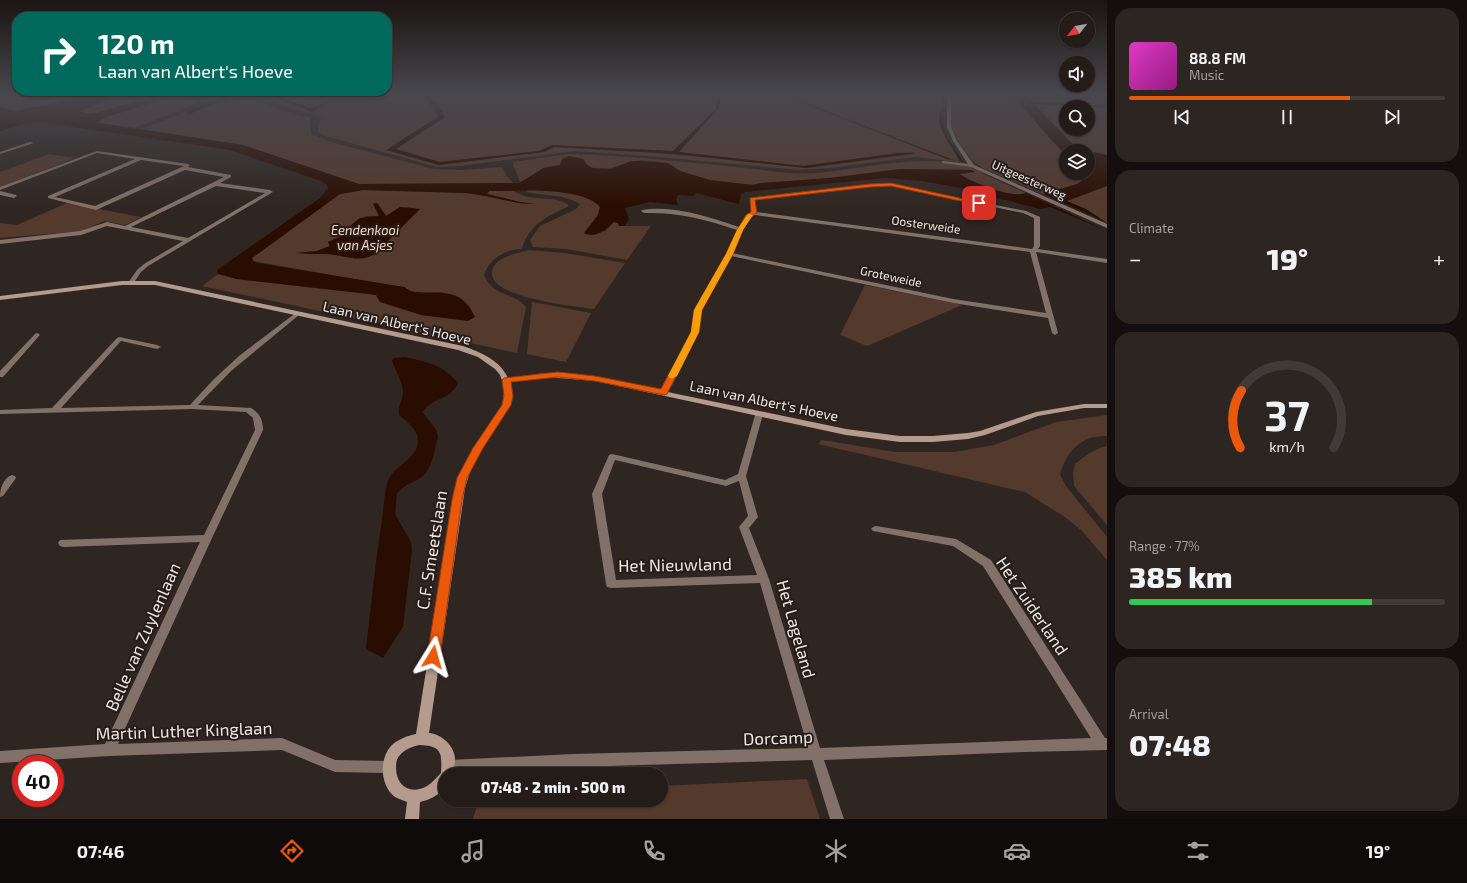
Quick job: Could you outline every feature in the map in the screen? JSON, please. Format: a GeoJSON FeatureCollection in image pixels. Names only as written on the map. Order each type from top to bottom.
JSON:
{"type":"FeatureCollection","features":[{"type":"Feature","properties":{"kind":"street","name":"Uitgeesterweg"},"geometry":{"type":"LineString","coordinates":[[950,131],[972,166],[1107,226]]}},
{"type":"Feature","properties":{"kind":"street"},"geometry":{"type":"LineString","coordinates":[[0,153],[32,142]]}},
{"type":"Feature","properties":{"kind":"street"},"geometry":{"type":"LineString","coordinates":[[0,189],[97,152],[188,165],[96,208],[50,197],[140,159]]}},
{"type":"Feature","properties":{"kind":"street"},"geometry":{"type":"LineString","coordinates":[[944,162],[972,166]]}},
{"type":"Feature","properties":{"kind":"street"},"geometry":{"type":"LineString","coordinates":[[127,227],[229,176],[184,168]]}},
{"type":"Feature","properties":{"kind":"street"},"geometry":{"type":"LineString","coordinates":[[131,283],[139,271],[146,265],[270,192],[215,184]]}},
{"type":"Feature","properties":{"kind":"street"},"geometry":{"type":"LineString","coordinates":[[664,392],[695,332],[698,310],[748,216],[754,213],[752,199],[870,185],[891,185],[1024,212],[1037,217],[1037,246],[1034,251],[1055,333]]}},
{"type":"Feature","properties":{"kind":"street"},"geometry":{"type":"LineString","coordinates":[[0,193],[14,196]]}},
{"type":"Feature","properties":{"kind":"street"},"geometry":{"type":"LineString","coordinates":[[644,210],[685,212],[706,217],[740,230]]}},
{"type":"Feature","properties":{"kind":"street","name":"Oosterweide"},"geometry":{"type":"LineString","coordinates":[[754,213],[1107,261]]}},
{"type":"Feature","properties":{"kind":"street"},"geometry":{"type":"LineString","coordinates":[[0,242],[81,233],[107,224],[189,240]]}},
{"type":"Feature","properties":{"kind":"street","name":"Groteweide"},"geometry":{"type":"LineString","coordinates":[[729,254],[953,301],[1050,316]]}},
{"type":"Feature","properties":{"kind":"street","name":"Laan van Albert's Hoeve"},"geometry":{"type":"LineString","coordinates":[[0,298],[131,283],[155,284],[460,348],[488,360],[501,371],[507,380],[546,375],[563,375],[595,379],[664,392],[759,414],[863,435],[900,439],[933,439],[982,433],[1036,414],[1050,411],[1107,406]]}},
{"type":"Feature","properties":{"kind":"street"},"geometry":{"type":"LineString","coordinates":[[192,407],[214,382],[297,314]]}},
{"type":"Feature","properties":{"kind":"street"},"geometry":{"type":"LineString","coordinates":[[0,376],[38,335]]}},
{"type":"Feature","properties":{"kind":"street"},"geometry":{"type":"LineString","coordinates":[[55,410],[119,339],[157,347]]}},
{"type":"Feature","properties":{"kind":"street","name":"C.F. Smeetslaan"},"geometry":{"type":"LineString","coordinates":[[422,737],[457,500],[462,478],[468,465],[506,405],[509,396],[507,380]]}},
{"type":"Feature","properties":{"kind":"street","name":"Belle van Zuylenlaan"},"geometry":{"type":"LineString","coordinates":[[0,412],[192,407],[248,410],[254,413],[259,422],[259,430],[207,538],[109,750]]}},
{"type":"Feature","properties":{"kind":"street"},"geometry":{"type":"LineString","coordinates":[[742,476],[759,414]]}},
{"type":"Feature","properties":{"kind":"street","name":"Het Nieuwland"},"geometry":{"type":"LineString","coordinates":[[742,476],[726,483],[612,457],[597,494],[611,584],[764,579]]}},
{"type":"Feature","properties":{"kind":"street","name":"Het Lageland"},"geometry":{"type":"LineString","coordinates":[[742,476],[753,517],[744,527],[764,579],[837,819]]}},
{"type":"Feature","properties":{"kind":"street"},"geometry":{"type":"LineString","coordinates":[[0,494],[12,478]]}},
{"type":"Feature","properties":{"kind":"street","name":"Het Zuiderland"},"geometry":{"type":"LineString","coordinates":[[876,529],[956,543],[987,563],[1105,744]]}},
{"type":"Feature","properties":{"kind":"street","name":"Belle van Zuylenlaan"},"geometry":{"type":"LineString","coordinates":[[63,543],[207,538]]}},
{"type":"Feature","properties":{"kind":"street"},"geometry":{"type":"LineString","coordinates":[[438,784],[434,790],[424,795],[414,796],[397,790],[390,780],[389,767],[391,758],[404,743],[422,737],[439,742],[449,757],[448,767]]}},
{"type":"Feature","properties":{"kind":"street","name":"Martin Luther Kinglaan"},"geometry":{"type":"LineString","coordinates":[[0,757],[109,750],[282,744],[335,766],[389,767]]}},
{"type":"Feature","properties":{"kind":"street","name":"Dorcamp"},"geometry":{"type":"LineString","coordinates":[[515,767],[637,758],[816,754],[958,747],[1105,744]]}},
{"type":"Feature","properties":{"kind":"street"},"geometry":{"type":"LineString","coordinates":[[412,819],[414,796]]}},
{"type":"Feature","properties":{"kind":"shaded area"},"geometry":{"type":"Polygon","coordinates":[[[155,131],[311,131],[311,134],[328,141],[433,169],[462,170],[502,167],[506,175],[513,183],[359,184],[243,145],[155,131]]]}},
{"type":"Feature","properties":{"kind":"shaded area"},"geometry":{"type":"Polygon","coordinates":[[[318,131],[416,131],[387,150],[444,164],[544,152],[554,147],[674,154],[806,168],[915,154],[914,152],[898,153],[803,166],[678,152],[697,131],[875,131],[947,159],[957,161],[879,131],[943,131],[947,141],[960,162],[967,163],[915,157],[830,168],[799,170],[576,151],[459,166],[437,167],[322,135],[318,131]]]}},
{"type":"Feature","properties":{"kind":"shaded area"},"geometry":{"type":"Polygon","coordinates":[[[423,131],[693,131],[673,151],[552,145],[539,151],[439,162],[395,149],[423,131]]]}},
{"type":"Feature","properties":{"kind":"shaded area"},"geometry":{"type":"Polygon","coordinates":[[[953,131],[1044,131],[1059,148],[1059,180],[1083,181],[1043,194],[983,168],[973,161],[962,148],[953,131]]]}},
{"type":"Feature","properties":{"kind":"shaded area"},"geometry":{"type":"Polygon","coordinates":[[[1095,131],[1107,131],[1107,155],[1095,152],[1095,144],[1073,144],[1065,136],[1095,136],[1095,131]]]}},
{"type":"Feature","properties":{"kind":"shaded area"},"geometry":{"type":"Polygon","coordinates":[[[49,154],[75,158],[0,187],[0,172],[49,154]]]}},
{"type":"Feature","properties":{"kind":"shaded area"},"geometry":{"type":"Polygon","coordinates":[[[568,154],[653,159],[797,173],[836,171],[902,162],[945,162],[966,166],[1026,193],[1011,194],[1002,192],[982,185],[959,174],[972,170],[900,169],[830,178],[744,185],[702,178],[685,173],[668,164],[646,160],[631,162],[612,168],[600,169],[588,165],[583,160],[543,168],[520,183],[513,166],[513,162],[568,154]]]}},
{"type":"Feature","properties":{"kind":"shaded area"},"geometry":{"type":"Polygon","coordinates":[[[1107,186],[1107,223],[1097,216],[1066,201],[1107,186]]]}},
{"type":"Feature","properties":{"kind":"shaded area"},"geometry":{"type":"Polygon","coordinates":[[[363,190],[465,193],[529,204],[487,194],[489,191],[514,191],[527,197],[556,200],[569,205],[539,223],[529,234],[522,249],[509,251],[498,256],[490,264],[484,275],[492,287],[515,298],[526,307],[517,353],[202,286],[218,274],[237,279],[376,295],[462,299],[441,292],[410,292],[404,287],[253,261],[252,258],[340,194],[363,190]],[[377,203],[374,204],[380,216],[366,216],[347,234],[328,242],[330,246],[317,251],[300,253],[328,254],[356,259],[417,209],[408,207],[386,216],[377,203]]]}},
{"type":"Feature","properties":{"kind":"shaded area"},"geometry":{"type":"Polygon","coordinates":[[[526,190],[566,192],[586,197],[594,201],[600,207],[598,215],[592,224],[604,232],[614,222],[618,223],[620,226],[651,226],[627,260],[566,249],[533,247],[530,240],[540,226],[576,209],[580,204],[567,198],[527,192],[526,190]]]}},
{"type":"Feature","properties":{"kind":"shaded area"},"geometry":{"type":"Polygon","coordinates":[[[67,203],[141,217],[125,225],[104,221],[82,231],[0,238],[0,223],[17,225],[67,203]]]}},
{"type":"Feature","properties":{"kind":"shaded area"},"geometry":{"type":"Polygon","coordinates":[[[529,250],[565,253],[625,263],[594,309],[553,303],[519,295],[505,289],[495,282],[492,273],[496,264],[506,257],[529,250]]]}},
{"type":"Feature","properties":{"kind":"shaded area"},"geometry":{"type":"Polygon","coordinates":[[[865,285],[962,305],[867,346],[840,335],[865,285]]]}},
{"type":"Feature","properties":{"kind":"shaded area"},"geometry":{"type":"Polygon","coordinates":[[[532,302],[591,313],[566,362],[527,354],[532,302]]]}},
{"type":"Feature","properties":{"kind":"shaded area"},"geometry":{"type":"Polygon","coordinates":[[[1107,415],[1107,436],[1090,438],[1076,446],[1067,458],[1060,474],[1066,486],[1107,537],[1107,560],[1082,531],[1065,517],[1025,492],[818,444],[822,440],[895,452],[955,452],[994,445],[1056,422],[1107,415]]]}},
{"type":"Feature","properties":{"kind":"shaded area"},"geometry":{"type":"Polygon","coordinates":[[[1107,446],[1107,525],[1074,486],[1073,472],[1075,464],[1078,461],[1094,451],[1107,446]]]}},
{"type":"Feature","properties":{"kind":"shaded area"},"geometry":{"type":"Polygon","coordinates":[[[807,779],[820,819],[473,819],[477,807],[668,807],[668,786],[807,779]]]}},
{"type":"Feature","properties":{"kind":"water"},"geometry":{"type":"Polygon","coordinates":[[[102,131],[153,131],[243,145],[359,184],[519,183],[544,168],[560,165],[562,159],[569,156],[583,159],[587,165],[592,168],[611,169],[631,161],[668,163],[680,171],[710,180],[753,185],[761,183],[830,178],[900,169],[972,170],[975,172],[960,174],[982,186],[1002,192],[1011,194],[1026,193],[1107,231],[1050,207],[1040,209],[972,190],[922,181],[885,178],[745,192],[741,194],[739,204],[696,193],[694,196],[678,195],[676,200],[678,205],[650,202],[625,208],[629,219],[625,226],[619,226],[618,223],[614,222],[600,233],[592,235],[584,233],[598,215],[600,207],[591,200],[564,193],[548,191],[489,191],[487,194],[534,204],[525,204],[465,193],[363,190],[340,194],[252,258],[253,261],[258,263],[404,287],[421,293],[450,294],[460,298],[468,305],[475,317],[468,321],[421,315],[380,302],[376,295],[237,279],[218,274],[217,270],[320,198],[328,188],[326,184],[318,180],[230,150],[102,131]]]}},
{"type":"Feature","properties":{"kind":"water"},"geometry":{"type":"Polygon","coordinates":[[[416,131],[424,131],[396,149],[439,162],[539,151],[552,145],[673,151],[693,131],[698,131],[679,152],[803,166],[898,153],[916,153],[806,168],[674,154],[554,147],[544,152],[439,165],[386,150],[416,131]]]}},
{"type":"Feature","properties":{"kind":"water"},"geometry":{"type":"Polygon","coordinates":[[[875,131],[951,160],[947,159],[875,131]]]}},
{"type":"Feature","properties":{"kind":"water"},"geometry":{"type":"Polygon","coordinates":[[[943,131],[945,131],[948,139],[964,162],[954,160],[960,161],[943,131]]]}},
{"type":"Feature","properties":{"kind":"water"},"geometry":{"type":"Polygon","coordinates":[[[1044,131],[1059,131],[1059,136],[1064,136],[1072,144],[1059,144],[1059,148],[1044,131]]]}},
{"type":"Feature","properties":{"kind":"water"},"geometry":{"type":"Polygon","coordinates":[[[1095,152],[1107,155],[1107,186],[1067,201],[1086,209],[1104,221],[1043,194],[1077,184],[1082,181],[1095,180],[1095,152]]]}},
{"type":"Feature","properties":{"kind":"water","name":"Eendenkooi van Asjes"},"geometry":{"type":"Polygon","coordinates":[[[377,203],[386,216],[400,207],[420,209],[375,254],[369,257],[351,258],[333,254],[296,253],[317,251],[330,246],[328,242],[346,234],[345,230],[360,218],[379,216],[373,204],[377,203]]]}},
{"type":"Feature","properties":{"kind":"water"},"geometry":{"type":"Polygon","coordinates":[[[405,357],[434,365],[446,372],[458,383],[450,393],[431,403],[423,412],[434,427],[438,437],[433,458],[429,468],[423,476],[407,485],[397,494],[395,514],[411,542],[412,550],[403,627],[383,658],[366,649],[386,490],[391,476],[409,459],[418,443],[415,431],[399,415],[403,388],[392,360],[394,358],[405,357]]]}},
{"type":"Feature","properties":{"kind":"slow traffic"},"geometry":{"type":"LineString","coordinates":[[673,376],[695,332],[698,310],[729,254],[740,230],[750,215]]}},
{"type":"Feature","properties":{"kind":"route"},"geometry":{"type":"LineString","coordinates":[[433,657],[457,500],[462,478],[478,448],[506,405],[509,396],[507,380],[558,374],[595,379],[664,392],[695,332],[698,310],[748,216],[754,213],[752,199],[870,185],[891,185],[979,203]]}}]}
